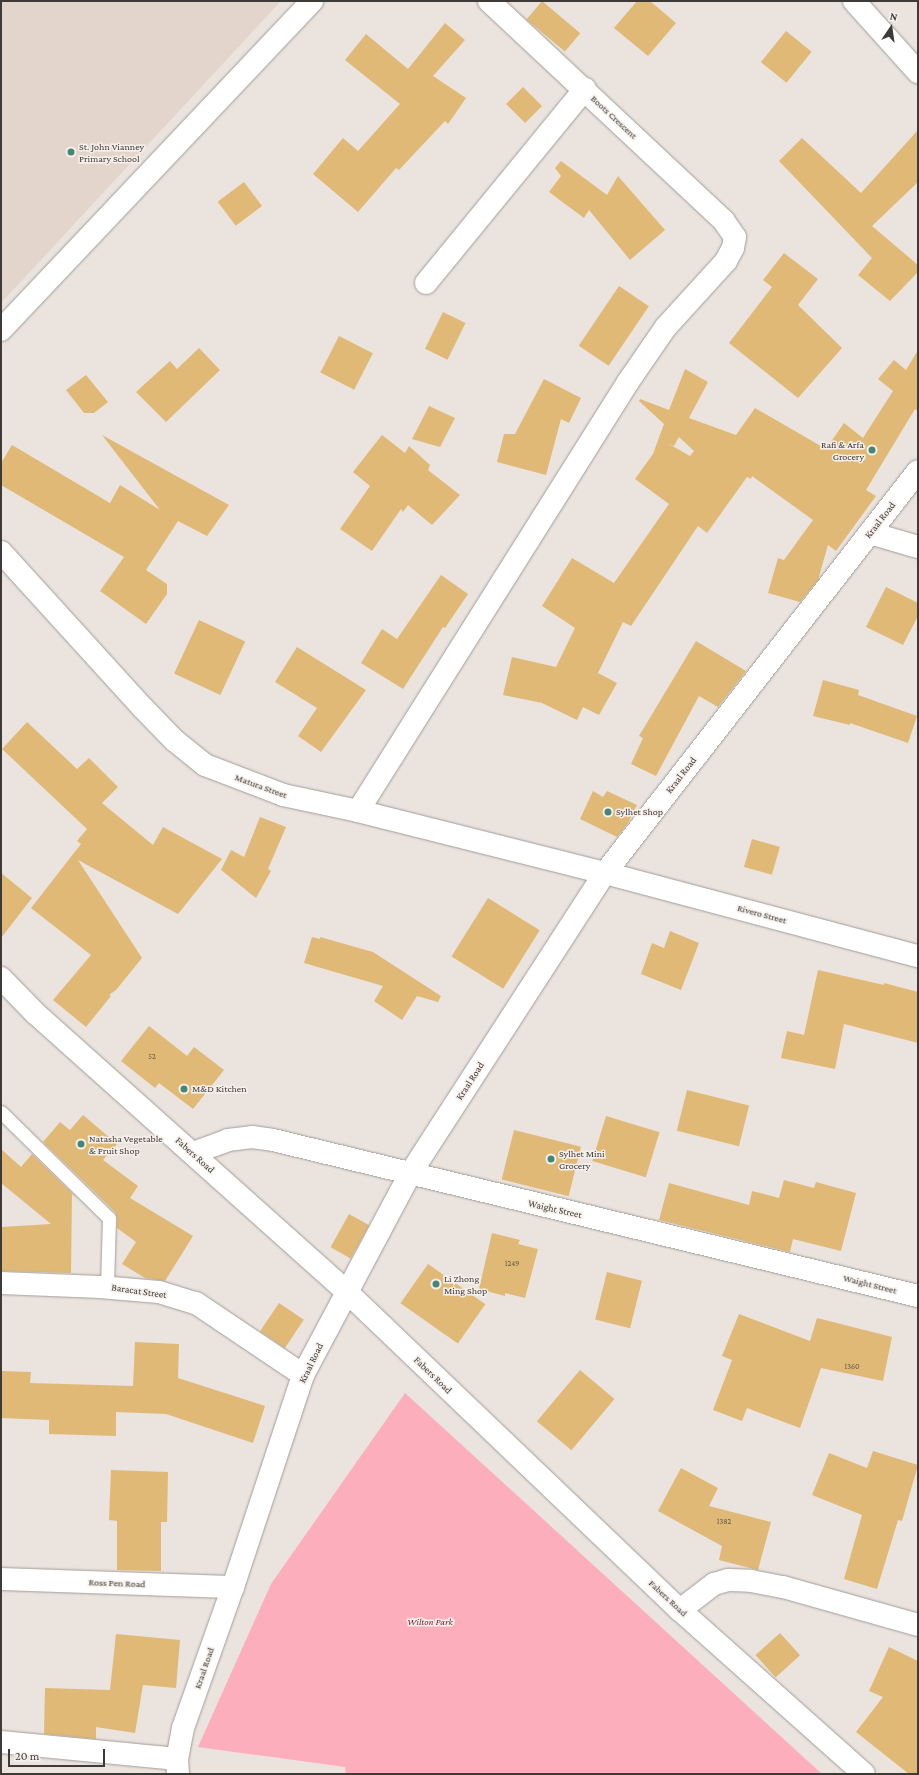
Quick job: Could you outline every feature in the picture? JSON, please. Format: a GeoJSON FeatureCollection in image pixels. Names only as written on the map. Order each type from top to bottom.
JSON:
{"type":"FeatureCollection","features":[{"type":"Feature","properties":{"kind":"street"},"geometry":{"type":"LineString","coordinates":[[1,330],[312,1]]}},
{"type":"Feature","properties":{"kind":"street","name":"Boots Crescent"},"geometry":{"type":"LineString","coordinates":[[358,811],[628,382],[666,327],[726,261],[734,248],[735,237],[724,221],[585,89],[502,15],[489,1]]}},
{"type":"Feature","properties":{"kind":"street"},"geometry":{"type":"LineString","coordinates":[[854,1],[918,72]]}},
{"type":"Feature","properties":{"kind":"street"},"geometry":{"type":"LineString","coordinates":[[426,283],[585,89]]}},
{"type":"Feature","properties":{"kind":"street","name":"Kraal Road"},"geometry":{"type":"LineString","coordinates":[[178,1767],[183,1728],[233,1587],[303,1375],[410,1174],[605,873],[918,471]]}},
{"type":"Feature","properties":{"kind":"street"},"geometry":{"type":"LineString","coordinates":[[870,533],[918,547]]}},
{"type":"Feature","properties":{"kind":"street","name":"Matura Street"},"geometry":{"type":"LineString","coordinates":[[1,552],[148,713],[174,740],[205,765],[283,795],[358,811],[605,873]]}},
{"type":"Feature","properties":{"kind":"street","name":"Rivero Street"},"geometry":{"type":"LineString","coordinates":[[605,873],[918,956]]}},
{"type":"Feature","properties":{"kind":"street","name":"Fabers Road"},"geometry":{"type":"LineString","coordinates":[[1,978],[35,1013],[348,1293],[680,1610],[864,1774]]}},
{"type":"Feature","properties":{"kind":"street","name":"Waight Street"},"geometry":{"type":"LineString","coordinates":[[193,1153],[228,1140],[252,1137],[273,1140],[918,1296]]}},
{"type":"Feature","properties":{"kind":"street","name":"Baracat Street"},"geometry":{"type":"LineString","coordinates":[[1,1283],[107,1287],[159,1292],[196,1303],[303,1375]]}},
{"type":"Feature","properties":{"kind":"street","name":"Ross Pen Road"},"geometry":{"type":"LineString","coordinates":[[1,1579],[233,1587]]}},
{"type":"Feature","properties":{"kind":"street"},"geometry":{"type":"LineString","coordinates":[[680,1610],[714,1584],[728,1580],[750,1581],[783,1587],[918,1625]]}},
{"type":"Feature","properties":{"kind":"street"},"geometry":{"type":"LineString","coordinates":[[1,1742],[178,1767]]}},
{"type":"Feature","properties":{"kind":"lane"},"geometry":{"type":"LineString","coordinates":[[1,1112],[109,1218],[107,1287]]}},
{"type":"Feature","properties":{"kind":"shaded area","name":"St. John Vianney Primary School"},"geometry":{"type":"Polygon","coordinates":[[[1,1],[281,1],[1,303],[1,1]]]}},
{"type":"Feature","properties":{"kind":"green space","name":"Wilton Park"},"geometry":{"type":"Polygon","coordinates":[[[405,1393],[822,1774],[346,1774],[345,1767],[198,1747],[271,1584],[405,1393]]]}},
{"type":"Feature","properties":{"kind":"building"},"geometry":{"type":"Polygon","coordinates":[[[542,1],[580,33],[565,52],[527,19],[542,1]]]}},
{"type":"Feature","properties":{"kind":"building"},"geometry":{"type":"Polygon","coordinates":[[[637,1],[650,1],[676,23],[648,56],[614,28],[637,1]]]}},
{"type":"Feature","properties":{"kind":"building"},"geometry":{"type":"Polygon","coordinates":[[[445,23],[465,40],[433,76],[466,98],[448,124],[445,121],[399,170],[396,168],[358,212],[313,174],[343,138],[358,151],[400,104],[345,60],[366,34],[408,69],[445,23]]]}},
{"type":"Feature","properties":{"kind":"building"},"geometry":{"type":"Polygon","coordinates":[[[786,31],[812,52],[786,83],[761,62],[786,31]]]}},
{"type":"Feature","properties":{"kind":"building"},"geometry":{"type":"Polygon","coordinates":[[[523,87],[542,106],[525,123],[506,104],[523,87]]]}},
{"type":"Feature","properties":{"kind":"building"},"geometry":{"type":"Polygon","coordinates":[[[918,130],[918,182],[872,226],[918,265],[918,272],[890,301],[858,275],[872,258],[779,161],[802,138],[861,193],[918,130]]]}},
{"type":"Feature","properties":{"kind":"building"},"geometry":{"type":"Polygon","coordinates":[[[561,161],[607,195],[618,176],[665,230],[630,260],[589,210],[584,218],[549,192],[561,176],[555,168],[561,161]]]}},
{"type":"Feature","properties":{"kind":"building"},"geometry":{"type":"Polygon","coordinates":[[[244,182],[262,206],[236,226],[218,202],[244,182]]]}},
{"type":"Feature","properties":{"kind":"building"},"geometry":{"type":"Polygon","coordinates":[[[784,253],[818,279],[798,305],[842,348],[798,398],[729,343],[772,287],[763,280],[784,253]]]}},
{"type":"Feature","properties":{"kind":"building"},"geometry":{"type":"Polygon","coordinates":[[[619,286],[649,306],[609,366],[579,346],[619,286]]]}},
{"type":"Feature","properties":{"kind":"building"},"geometry":{"type":"Polygon","coordinates":[[[443,312],[465,323],[447,360],[425,349],[443,312]]]}},
{"type":"Feature","properties":{"kind":"building"},"geometry":{"type":"Polygon","coordinates":[[[339,336],[373,353],[354,390],[320,373],[339,336]]]}},
{"type":"Feature","properties":{"kind":"building"},"geometry":{"type":"Polygon","coordinates":[[[199,348],[220,370],[166,422],[136,392],[170,361],[177,369],[199,348]]]}},
{"type":"Feature","properties":{"kind":"building"},"geometry":{"type":"Polygon","coordinates":[[[918,350],[918,411],[915,409],[866,490],[876,496],[836,551],[828,545],[818,580],[800,602],[768,593],[778,558],[784,560],[813,520],[752,476],[751,479],[747,477],[707,533],[698,526],[631,626],[623,622],[598,673],[617,683],[599,715],[583,707],[577,720],[542,703],[503,695],[512,657],[556,667],[575,628],[542,606],[572,558],[614,583],[669,504],[635,479],[653,454],[664,424],[639,401],[640,399],[669,410],[685,369],[708,382],[689,418],[736,435],[755,408],[826,449],[844,423],[863,438],[893,391],[878,379],[894,360],[906,370],[918,350]],[[679,437],[674,446],[669,444],[690,456],[694,451],[679,437]]]}},
{"type":"Feature","properties":{"kind":"building"},"geometry":{"type":"Polygon","coordinates":[[[86,375],[108,402],[94,413],[84,413],[66,390],[86,375]]]}},
{"type":"Feature","properties":{"kind":"building"},"geometry":{"type":"Polygon","coordinates":[[[544,379],[581,398],[569,423],[561,419],[546,475],[497,462],[504,434],[515,434],[544,379]]]}},
{"type":"Feature","properties":{"kind":"building"},"geometry":{"type":"Polygon","coordinates":[[[429,406],[455,418],[440,447],[412,439],[429,406]]]}},
{"type":"Feature","properties":{"kind":"building"},"geometry":{"type":"Polygon","coordinates":[[[102,435],[229,505],[207,536],[178,521],[146,570],[167,584],[167,594],[146,624],[100,591],[124,557],[1,485],[1,463],[12,445],[110,503],[120,485],[160,510],[102,435]]]}},
{"type":"Feature","properties":{"kind":"building"},"geometry":{"type":"Polygon","coordinates":[[[382,435],[405,453],[409,446],[430,465],[428,470],[460,495],[432,525],[408,505],[403,512],[401,509],[372,551],[340,529],[370,486],[353,472],[382,435]]]}},
{"type":"Feature","properties":{"kind":"building"},"geometry":{"type":"Polygon","coordinates":[[[441,575],[468,594],[445,628],[443,627],[403,689],[361,663],[382,629],[397,639],[441,575]]]}},
{"type":"Feature","properties":{"kind":"building"},"geometry":{"type":"Polygon","coordinates":[[[886,587],[918,603],[918,616],[903,645],[866,627],[886,587]]]}},
{"type":"Feature","properties":{"kind":"building"},"geometry":{"type":"Polygon","coordinates":[[[199,620],[245,642],[220,695],[174,673],[199,620]]]}},
{"type":"Feature","properties":{"kind":"building"},"geometry":{"type":"Polygon","coordinates":[[[696,641],[746,671],[718,707],[699,696],[656,776],[631,764],[643,738],[639,736],[696,641]]]}},
{"type":"Feature","properties":{"kind":"building"},"geometry":{"type":"Polygon","coordinates":[[[297,647],[366,690],[321,752],[298,736],[317,708],[275,682],[297,647]]]}},
{"type":"Feature","properties":{"kind":"building"},"geometry":{"type":"Polygon","coordinates":[[[823,680],[859,690],[858,695],[917,716],[908,743],[850,723],[850,725],[813,716],[823,680]]]}},
{"type":"Feature","properties":{"kind":"building"},"geometry":{"type":"Polygon","coordinates":[[[27,722],[77,769],[89,758],[118,787],[102,803],[153,845],[163,827],[222,859],[178,914],[78,860],[142,958],[116,990],[109,995],[111,996],[86,1027],[53,1000],[91,955],[31,908],[81,844],[77,841],[87,829],[2,749],[27,722]]]}},
{"type":"Feature","properties":{"kind":"building","name":"Sylhet Shop"},"geometry":{"type":"Polygon","coordinates":[[[593,791],[603,797],[607,791],[637,805],[628,823],[617,837],[580,819],[593,791]]]}},
{"type":"Feature","properties":{"kind":"building"},"geometry":{"type":"Polygon","coordinates":[[[260,817],[286,827],[268,869],[271,871],[256,898],[221,870],[231,850],[244,857],[260,817]]]}},
{"type":"Feature","properties":{"kind":"building"},"geometry":{"type":"Polygon","coordinates":[[[752,839],[780,847],[772,875],[744,867],[752,839]]]}},
{"type":"Feature","properties":{"kind":"building"},"geometry":{"type":"Polygon","coordinates":[[[1,873],[32,898],[1,938],[1,873]]]}},
{"type":"Feature","properties":{"kind":"building"},"geometry":{"type":"Polygon","coordinates":[[[488,898],[540,930],[503,989],[451,957],[488,898]]]}},
{"type":"Feature","properties":{"kind":"building"},"geometry":{"type":"Polygon","coordinates":[[[670,931],[699,943],[681,990],[641,974],[652,943],[664,948],[670,931]]]}},
{"type":"Feature","properties":{"kind":"building"},"geometry":{"type":"Polygon","coordinates":[[[312,937],[320,939],[320,937],[373,952],[441,996],[438,1002],[417,996],[402,1020],[374,1001],[383,986],[304,963],[312,937]]]}},
{"type":"Feature","properties":{"kind":"building"},"geometry":{"type":"Polygon","coordinates":[[[818,970],[884,985],[884,983],[918,992],[918,1043],[844,1024],[835,1069],[781,1058],[787,1031],[804,1035],[818,970]]]}},
{"type":"Feature","properties":{"kind":"building"},"geometry":{"type":"Polygon","coordinates":[[[149,1026],[187,1056],[194,1047],[224,1070],[193,1109],[159,1083],[155,1088],[121,1061],[149,1026]]]}},
{"type":"Feature","properties":{"kind":"building"},"geometry":{"type":"Polygon","coordinates":[[[687,1090],[749,1105],[739,1146],[677,1131],[687,1090]]]}},
{"type":"Feature","properties":{"kind":"building"},"geometry":{"type":"Polygon","coordinates":[[[83,1115],[117,1144],[103,1160],[138,1186],[130,1198],[193,1236],[165,1281],[145,1278],[122,1264],[136,1242],[117,1228],[117,1218],[115,1212],[43,1142],[60,1122],[70,1130],[83,1115]]]}},
{"type":"Feature","properties":{"kind":"building"},"geometry":{"type":"Polygon","coordinates":[[[606,1116],[660,1132],[646,1177],[592,1161],[606,1116]]]}},
{"type":"Feature","properties":{"kind":"building"},"geometry":{"type":"Polygon","coordinates":[[[514,1130],[581,1147],[569,1196],[502,1179],[514,1130]]]}},
{"type":"Feature","properties":{"kind":"building"},"geometry":{"type":"Polygon","coordinates":[[[1,1149],[21,1167],[32,1154],[77,1198],[72,1194],[71,1273],[1,1271],[1,1227],[51,1224],[1,1183],[1,1149]]]}},
{"type":"Feature","properties":{"kind":"building"},"geometry":{"type":"Polygon","coordinates":[[[784,1180],[814,1188],[816,1182],[856,1193],[841,1251],[793,1239],[790,1252],[659,1220],[669,1183],[749,1205],[752,1191],[779,1198],[784,1180]]]}},
{"type":"Feature","properties":{"kind":"building"},"geometry":{"type":"Polygon","coordinates":[[[349,1214],[369,1225],[351,1258],[331,1247],[349,1214]]]}},
{"type":"Feature","properties":{"kind":"building"},"geometry":{"type":"Polygon","coordinates":[[[492,1233],[520,1240],[518,1244],[538,1249],[525,1298],[505,1293],[505,1296],[479,1289],[492,1233]]]}},
{"type":"Feature","properties":{"kind":"building","name":"Li Zhong Ming Shop"},"geometry":{"type":"Polygon","coordinates":[[[428,1264],[485,1304],[458,1343],[400,1303],[428,1264]]]}},
{"type":"Feature","properties":{"kind":"building"},"geometry":{"type":"Polygon","coordinates":[[[607,1272],[642,1281],[630,1328],[595,1320],[607,1272]]]}},
{"type":"Feature","properties":{"kind":"building"},"geometry":{"type":"Polygon","coordinates":[[[279,1303],[304,1320],[285,1348],[260,1331],[279,1303]]]}},
{"type":"Feature","properties":{"kind":"building"},"geometry":{"type":"Polygon","coordinates":[[[739,1314],[810,1341],[817,1318],[892,1337],[883,1381],[821,1368],[800,1428],[747,1408],[742,1421],[713,1410],[732,1360],[722,1356],[739,1314]]]}},
{"type":"Feature","properties":{"kind":"building"},"geometry":{"type":"Polygon","coordinates":[[[135,1342],[179,1344],[178,1378],[265,1406],[253,1443],[166,1414],[116,1412],[116,1436],[49,1434],[49,1420],[1,1418],[1,1371],[31,1372],[30,1383],[133,1386],[135,1342]]]}},
{"type":"Feature","properties":{"kind":"building"},"geometry":{"type":"Polygon","coordinates":[[[580,1370],[614,1399],[571,1450],[537,1421],[580,1370]]]}},
{"type":"Feature","properties":{"kind":"building"},"geometry":{"type":"Polygon","coordinates":[[[873,1451],[918,1465],[902,1521],[898,1520],[877,1589],[844,1579],[862,1515],[812,1495],[829,1453],[867,1468],[873,1451]]]}},
{"type":"Feature","properties":{"kind":"building"},"geometry":{"type":"Polygon","coordinates":[[[681,1468],[718,1488],[709,1506],[771,1522],[758,1570],[719,1560],[722,1546],[658,1511],[681,1468]]]}},
{"type":"Feature","properties":{"kind":"building"},"geometry":{"type":"Polygon","coordinates":[[[111,1470],[168,1472],[167,1522],[161,1522],[161,1571],[117,1570],[117,1521],[109,1520],[111,1470]]]}},
{"type":"Feature","properties":{"kind":"building"},"geometry":{"type":"Polygon","coordinates":[[[780,1633],[800,1655],[776,1677],[755,1655],[780,1633]]]}},
{"type":"Feature","properties":{"kind":"building"},"geometry":{"type":"Polygon","coordinates":[[[116,1634],[180,1640],[176,1688],[143,1685],[135,1733],[96,1727],[96,1739],[44,1734],[45,1688],[110,1690],[116,1634]]]}},
{"type":"Feature","properties":{"kind":"building"},"geometry":{"type":"Polygon","coordinates":[[[889,1647],[918,1661],[918,1774],[909,1774],[856,1732],[883,1697],[869,1691],[889,1647]]]}},
{"type":"Feature","properties":{"kind":"place","name":"St. John Vianney Primary School"},"geometry":{"type":"Point","coordinates":[71,152]}},
{"type":"Feature","properties":{"kind":"place","name":"Rafi & Arfa Grocery"},"geometry":{"type":"Point","coordinates":[872,450]}},
{"type":"Feature","properties":{"kind":"place","name":"Sylhet Shop"},"geometry":{"type":"Point","coordinates":[608,812]}},
{"type":"Feature","properties":{"kind":"place","name":"M&D Kitchen"},"geometry":{"type":"Point","coordinates":[184,1089]}},
{"type":"Feature","properties":{"kind":"place","name":"Natasha Vegetable & Fruit Shop"},"geometry":{"type":"Point","coordinates":[81,1144]}},
{"type":"Feature","properties":{"kind":"place","name":"Sylhet Mini Grocery"},"geometry":{"type":"Point","coordinates":[551,1159]}},
{"type":"Feature","properties":{"kind":"place","name":"Li Zhong Ming Shop"},"geometry":{"type":"Point","coordinates":[436,1284]}}]}
